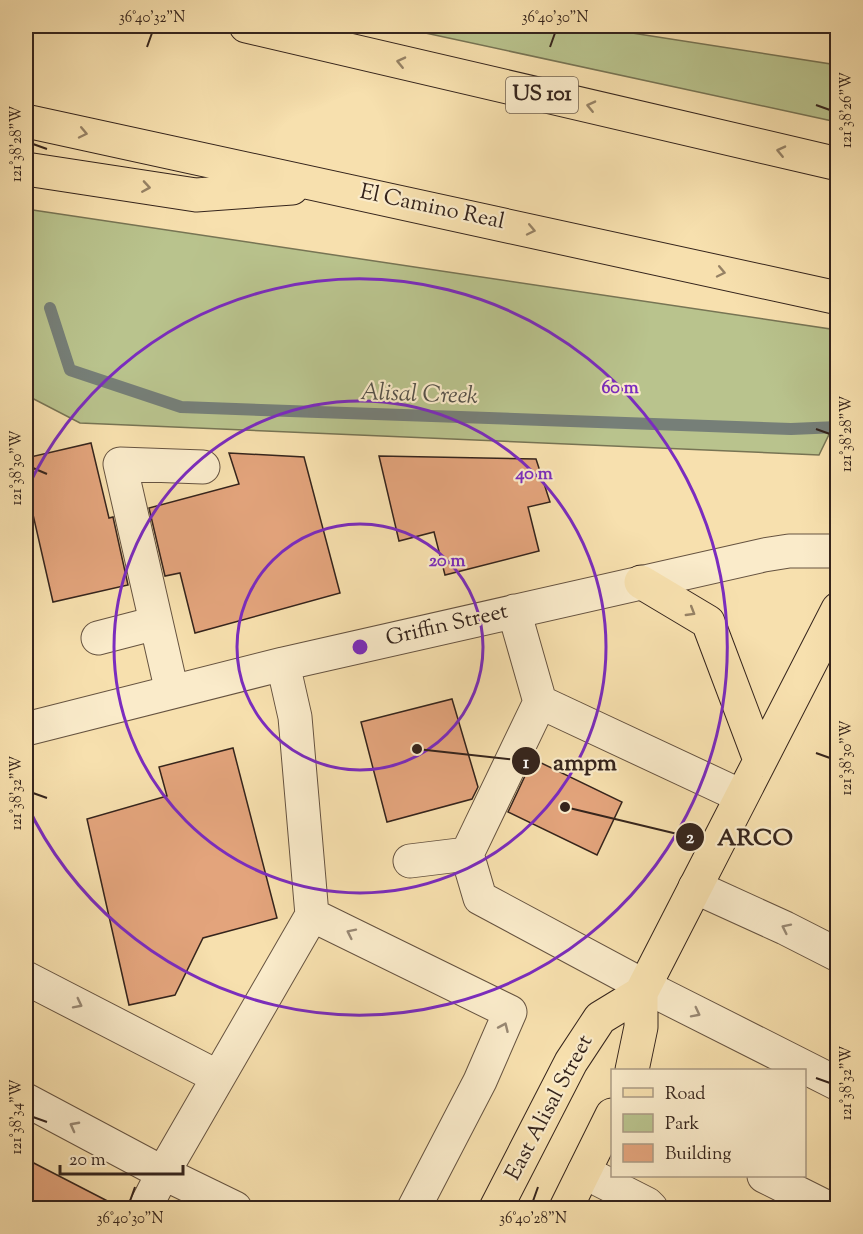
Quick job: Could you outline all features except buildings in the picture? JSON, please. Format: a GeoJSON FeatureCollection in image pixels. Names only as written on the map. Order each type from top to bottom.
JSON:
{"type":"FeatureCollection","features":[{"type":"Feature","properties":{"kind":"main road","name":"US 101"},"geometry":{"type":"LineString","coordinates":[[246,26],[837,164]]}},
{"type":"Feature","properties":{"kind":"main road","name":"El Camino Real"},"geometry":{"type":"LineString","coordinates":[[26,121],[837,298]]}},
{"type":"Feature","properties":{"kind":"main road"},"geometry":{"type":"LineString","coordinates":[[26,169],[196,195],[330,186]]}},
{"type":"Feature","properties":{"kind":"main road"},"geometry":{"type":"LineString","coordinates":[[641,582],[708,622],[760,760]]}},
{"type":"Feature","properties":{"kind":"main road"},"geometry":{"type":"LineString","coordinates":[[632,1069],[641,1027],[642,990],[837,609]]}},
{"type":"Feature","properties":{"kind":"main road","name":"East Alisal Street"},"geometry":{"type":"LineString","coordinates":[[496,1209],[571,1062],[600,1018],[642,990]]}},
{"type":"Feature","properties":{"kind":"main road"},"geometry":{"type":"LineString","coordinates":[[566,1209],[611,1117]]}},
{"type":"Feature","properties":{"kind":"street"},"geometry":{"type":"LineString","coordinates":[[172,692],[120,464],[203,467]]}},
{"type":"Feature","properties":{"kind":"street","name":"Griffin Street"},"geometry":{"type":"LineString","coordinates":[[26,729],[283,664],[764,555],[789,551],[837,551]]}},
{"type":"Feature","properties":{"kind":"street"},"geometry":{"type":"LineString","coordinates":[[514,611],[540,702],[467,854],[480,898],[642,990],[806,1069]]}},
{"type":"Feature","properties":{"kind":"street"},"geometry":{"type":"LineString","coordinates":[[98,638],[156,623]]}},
{"type":"Feature","properties":{"kind":"street"},"geometry":{"type":"LineString","coordinates":[[145,1209],[163,1173],[312,915],[295,717],[283,664]]}},
{"type":"Feature","properties":{"kind":"street"},"geometry":{"type":"LineString","coordinates":[[540,702],[741,796]]}},
{"type":"Feature","properties":{"kind":"street"},"geometry":{"type":"LineString","coordinates":[[410,861],[467,854]]}},
{"type":"Feature","properties":{"kind":"street"},"geometry":{"type":"LineString","coordinates":[[695,887],[785,928],[837,955]]}},
{"type":"Feature","properties":{"kind":"street"},"geometry":{"type":"LineString","coordinates":[[312,915],[510,1012],[480,1081],[414,1209]]}},
{"type":"Feature","properties":{"kind":"street"},"geometry":{"type":"LineString","coordinates":[[26,978],[218,1077]]}},
{"type":"Feature","properties":{"kind":"street"},"geometry":{"type":"LineString","coordinates":[[806,1069],[837,1084]]}},
{"type":"Feature","properties":{"kind":"street"},"geometry":{"type":"LineString","coordinates":[[26,1100],[235,1209]]}},
{"type":"Feature","properties":{"kind":"street"},"geometry":{"type":"LineString","coordinates":[[584,1172],[647,1204],[651,1209]]}},
{"type":"Feature","properties":{"kind":"street"},"geometry":{"type":"LineString","coordinates":[[766,1177],[828,1209]]}},
{"type":"Feature","properties":{"kind":"green space"},"geometry":{"type":"Polygon","coordinates":[[[393,26],[587,26],[837,65],[837,122],[393,26]]]}},
{"type":"Feature","properties":{"kind":"green space"},"geometry":{"type":"Polygon","coordinates":[[[26,209],[837,330],[837,418],[819,455],[80,423],[26,395],[26,209]]]}},
{"type":"Feature","properties":{"kind":"waterway","name":"Alisal Creek"},"geometry":{"type":"LineString","coordinates":[[50,308],[70,370],[181,407],[791,429],[838,427]]}},
{"type":"Feature","properties":{"kind":"place","name":"ampm"},"geometry":{"type":"Point","coordinates":[417,749]}},
{"type":"Feature","properties":{"kind":"place","name":"ARCO"},"geometry":{"type":"Point","coordinates":[565,807]}}]}
